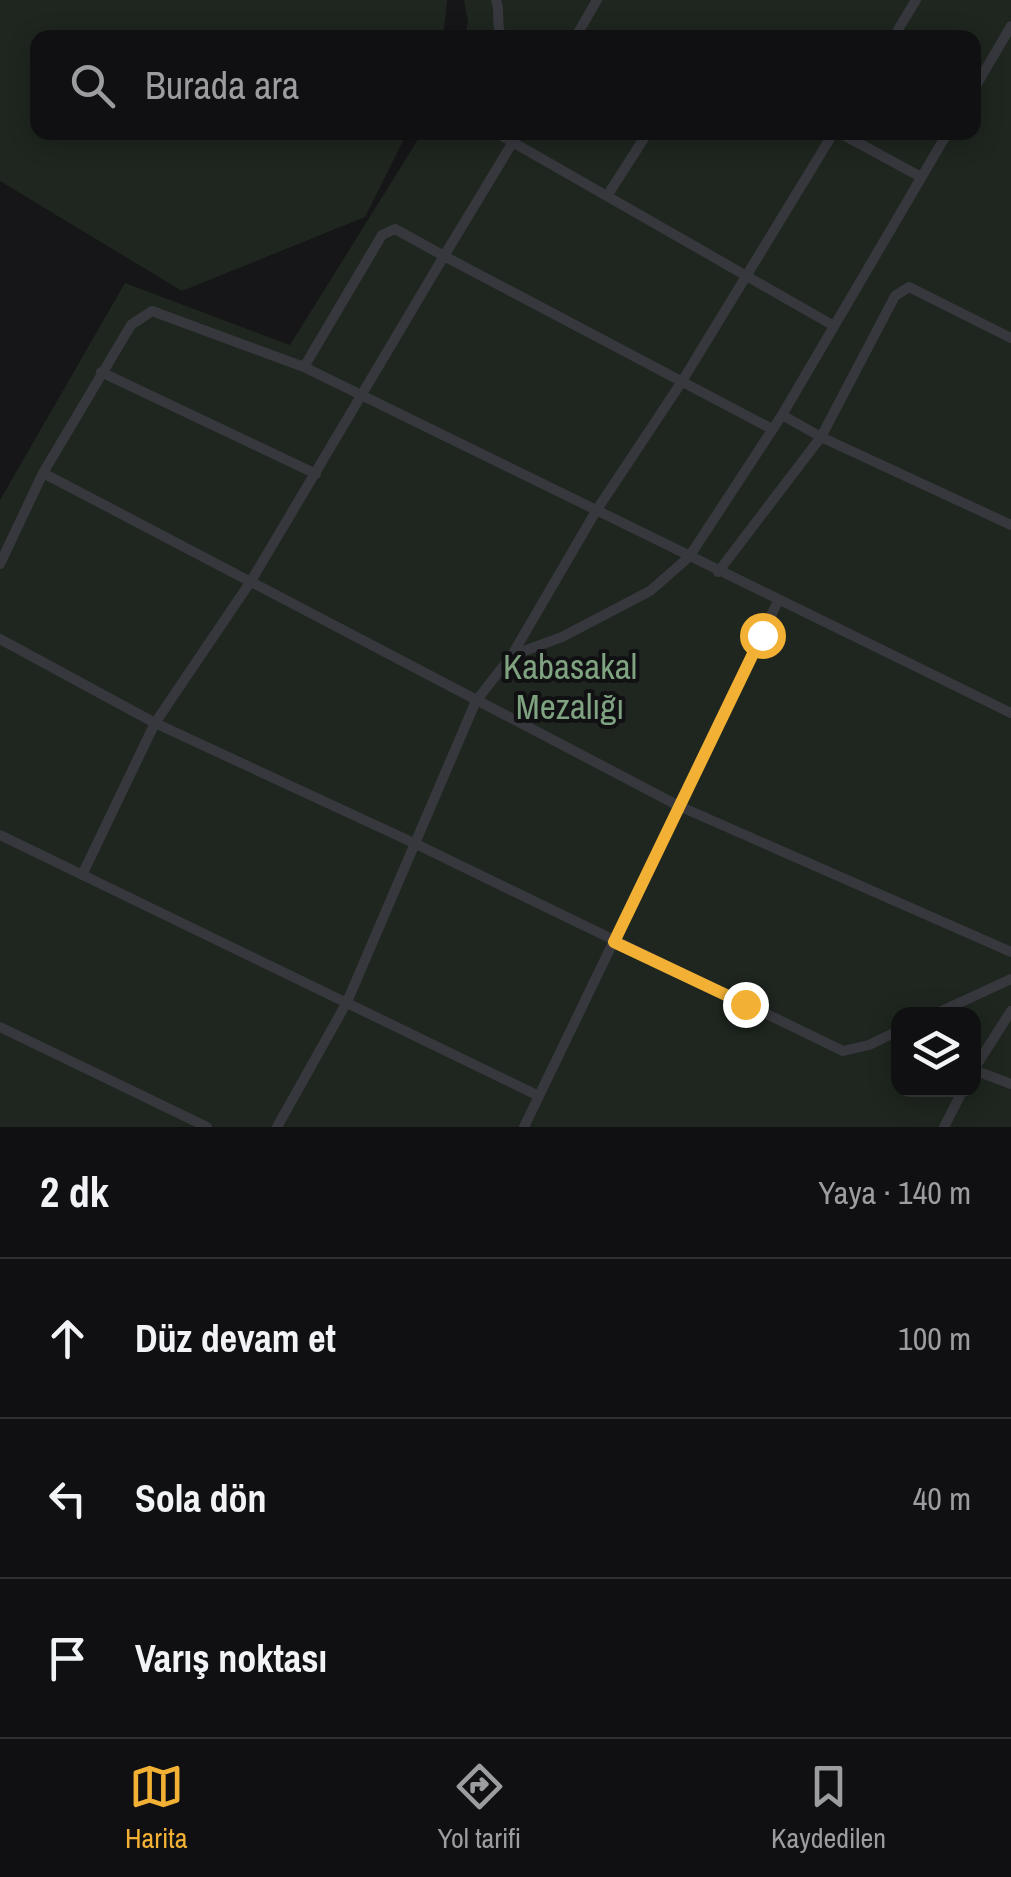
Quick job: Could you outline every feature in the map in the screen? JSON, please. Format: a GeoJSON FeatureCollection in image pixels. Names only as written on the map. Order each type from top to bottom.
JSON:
{"type":"FeatureCollection","features":[{"type":"Feature","properties":{"kind":"lane"},"geometry":{"type":"LineString","coordinates":[[496,0],[498,30]]}},
{"type":"Feature","properties":{"kind":"lane"},"geometry":{"type":"LineString","coordinates":[[580,30],[597,0]]}},
{"type":"Feature","properties":{"kind":"lane"},"geometry":{"type":"LineString","coordinates":[[897,30],[916,0]]}},
{"type":"Feature","properties":{"kind":"lane"},"geometry":{"type":"LineString","coordinates":[[981,77],[1011,26]]}},
{"type":"Feature","properties":{"kind":"lane"},"geometry":{"type":"LineString","coordinates":[[82,875],[156,723],[316,474],[515,140]]}},
{"type":"Feature","properties":{"kind":"lane"},"geometry":{"type":"LineString","coordinates":[[519,140],[607,196],[834,326]]}},
{"type":"Feature","properties":{"kind":"lane"},"geometry":{"type":"LineString","coordinates":[[607,196],[643,140]]}},
{"type":"Feature","properties":{"kind":"lane"},"geometry":{"type":"LineString","coordinates":[[277,1127],[346,1002],[476,701],[512,655],[596,511],[681,383],[831,140]]}},
{"type":"Feature","properties":{"kind":"lane"},"geometry":{"type":"LineString","coordinates":[[851,140],[922,177]]}},
{"type":"Feature","properties":{"kind":"lane"},"geometry":{"type":"LineString","coordinates":[[512,655],[562,637],[650,591],[688,557],[782,414],[943,140]]}},
{"type":"Feature","properties":{"kind":"lane"},"geometry":{"type":"LineString","coordinates":[[304,367],[382,235],[395,229],[772,430]]}},
{"type":"Feature","properties":{"kind":"lane"},"geometry":{"type":"LineString","coordinates":[[718,572],[822,436],[895,296],[908,287],[1011,338]]}},
{"type":"Feature","properties":{"kind":"lane"},"geometry":{"type":"LineString","coordinates":[[0,564],[43,473],[101,372],[131,324],[152,311],[304,367],[364,395],[1011,713]]}},
{"type":"Feature","properties":{"kind":"lane"},"geometry":{"type":"LineString","coordinates":[[101,372],[316,474]]}},
{"type":"Feature","properties":{"kind":"lane"},"geometry":{"type":"LineString","coordinates":[[782,414],[1011,525]]}},
{"type":"Feature","properties":{"kind":"lane"},"geometry":{"type":"LineString","coordinates":[[43,473],[679,806],[1011,952]]}},
{"type":"Feature","properties":{"kind":"lane"},"geometry":{"type":"LineString","coordinates":[[524,1127],[778,601]]}},
{"type":"Feature","properties":{"kind":"lane"},"geometry":{"type":"LineString","coordinates":[[0,639],[156,723],[843,1051],[891,1034]]}},
{"type":"Feature","properties":{"kind":"lane"},"geometry":{"type":"LineString","coordinates":[[0,835],[539,1096]]}},
{"type":"Feature","properties":{"kind":"lane"},"geometry":{"type":"LineString","coordinates":[[950,1007],[1011,979]]}},
{"type":"Feature","properties":{"kind":"lane"},"geometry":{"type":"LineString","coordinates":[[981,1059],[1011,1011]]}},
{"type":"Feature","properties":{"kind":"lane"},"geometry":{"type":"LineString","coordinates":[[0,1027],[207,1127]]}},
{"type":"Feature","properties":{"kind":"lane"},"geometry":{"type":"LineString","coordinates":[[981,1073],[1011,1084]]}},
{"type":"Feature","properties":{"kind":"lane"},"geometry":{"type":"LineString","coordinates":[[944,1127],[959,1097]]}},
{"type":"Feature","properties":{"kind":"green space"},"geometry":{"type":"Polygon","coordinates":[[[0,0],[447,0],[444,30],[30,30],[30,140],[404,140],[365,217],[182,291],[0,181],[0,0]]]}},
{"type":"Feature","properties":{"kind":"green space","name":"Kabasakal Mezalığı"},"geometry":{"type":"Polygon","coordinates":[[[464,0],[1011,0],[1011,1127],[0,1127],[0,500],[125,283],[290,345],[418,140],[981,140],[981,30],[466,30],[464,0]]]}},
{"type":"Feature","properties":{"kind":"route"},"geometry":{"type":"LineString","coordinates":[[745,1004],[614,942],[762,635]]}}]}
